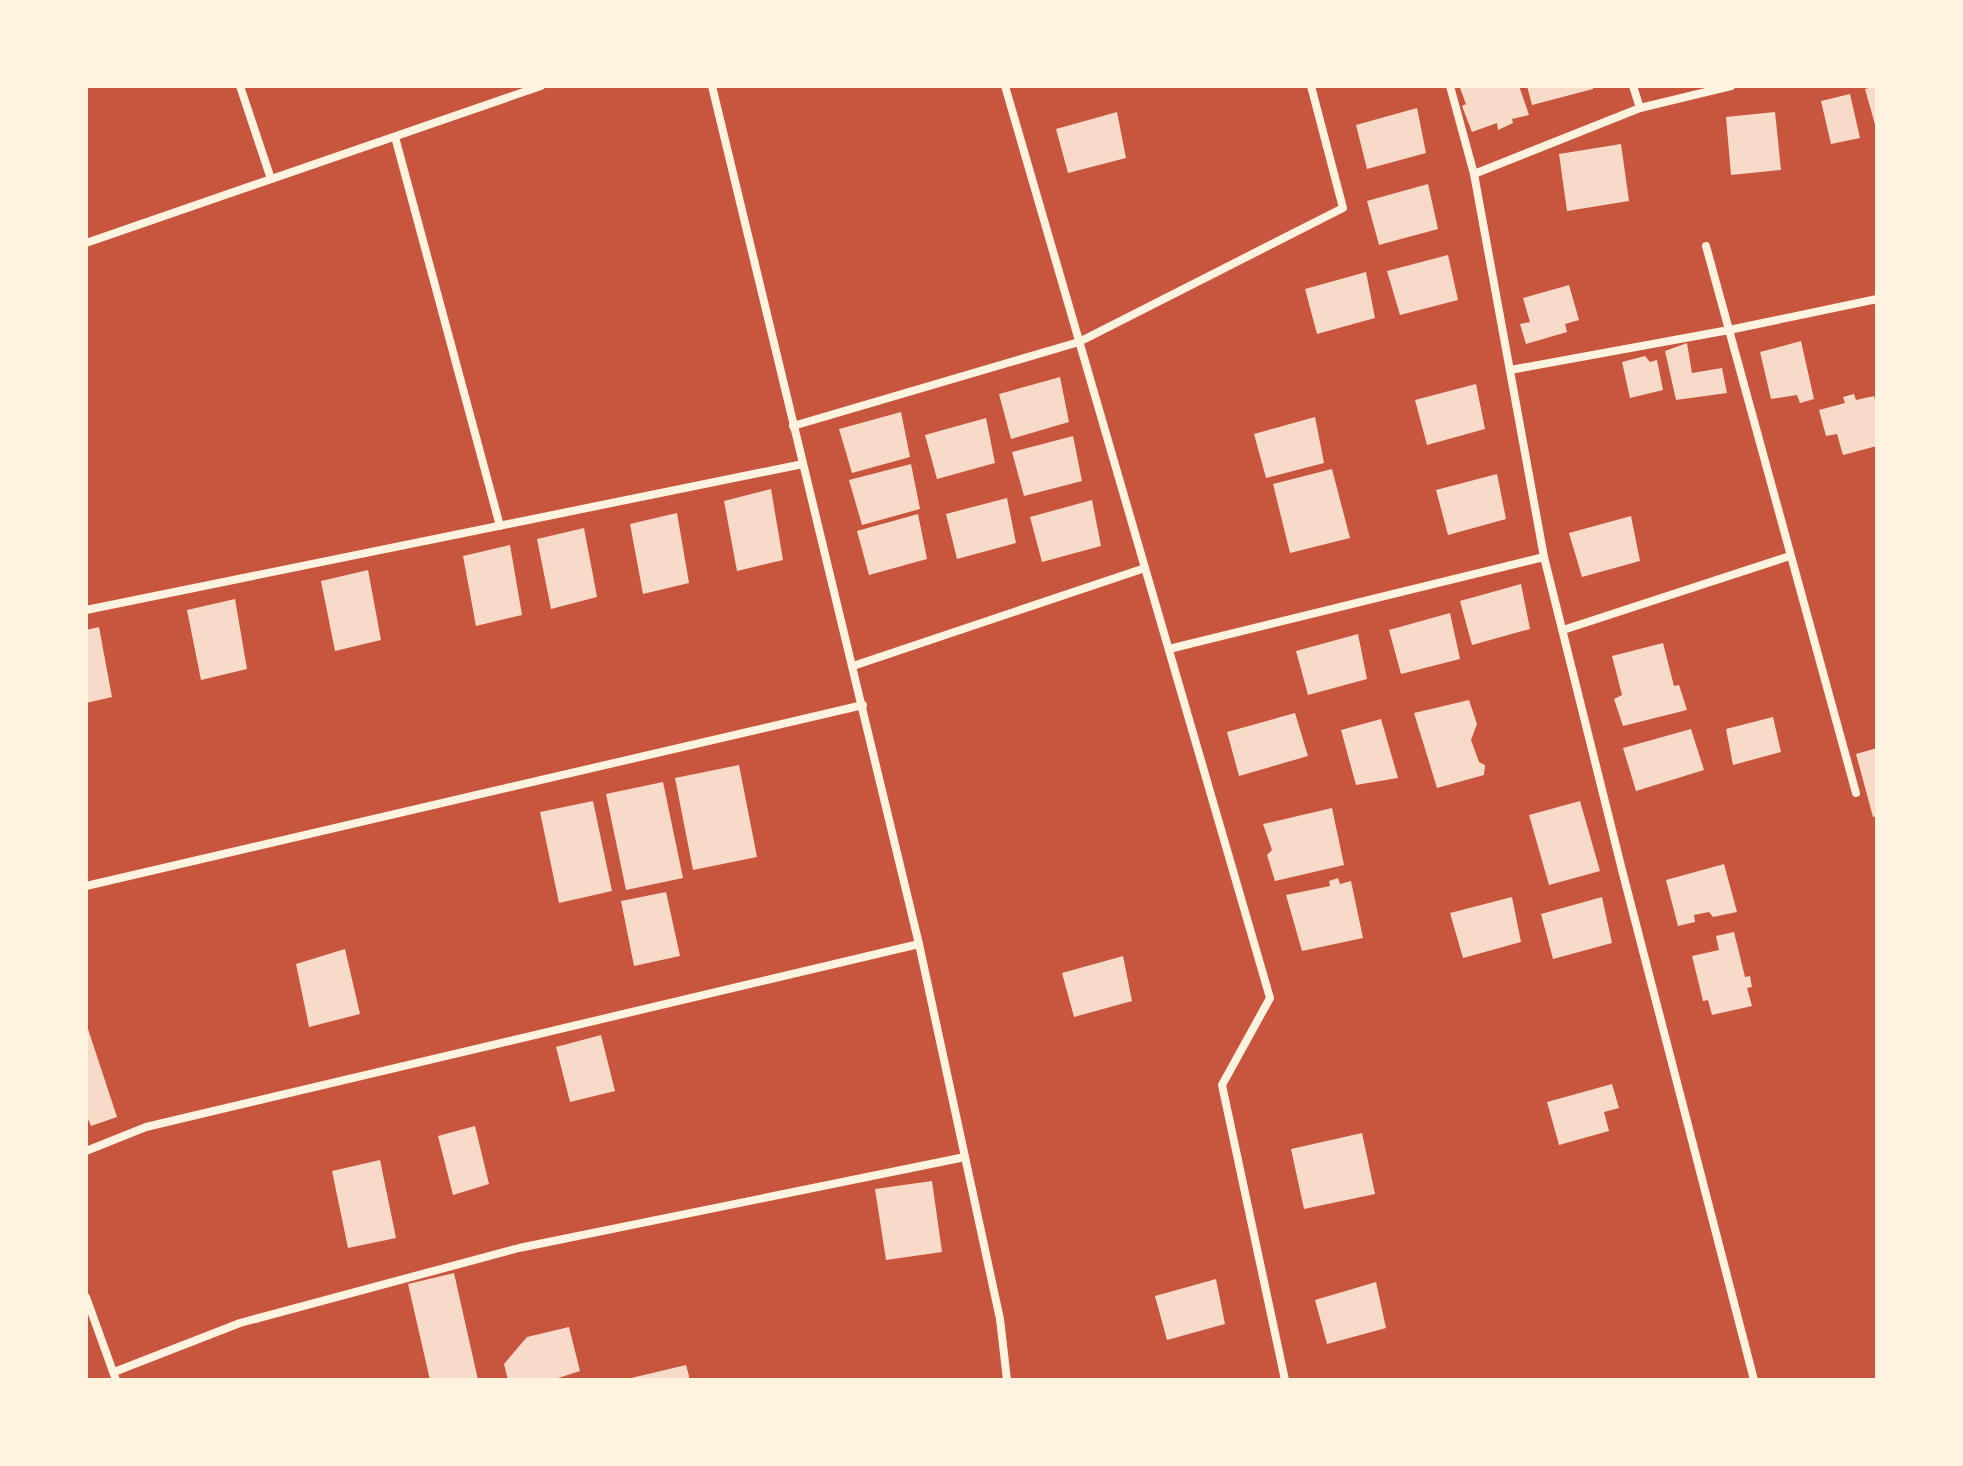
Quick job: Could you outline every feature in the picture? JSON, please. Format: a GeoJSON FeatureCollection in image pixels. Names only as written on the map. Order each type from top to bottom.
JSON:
{"type":"FeatureCollection","features":[{"type":"Feature","properties":{"kind":"street"},"geometry":{"type":"LineString","coordinates":[[240,86],[271,179]]}},
{"type":"Feature","properties":{"kind":"street"},"geometry":{"type":"LineString","coordinates":[[86,243],[541,86]]}},
{"type":"Feature","properties":{"kind":"street"},"geometry":{"type":"LineString","coordinates":[[712,86],[919,944],[1000,1319],[1007,1380]]}},
{"type":"Feature","properties":{"kind":"street"},"geometry":{"type":"LineString","coordinates":[[1005,86],[1270,998],[1222,1085],[1285,1380]]}},
{"type":"Feature","properties":{"kind":"street"},"geometry":{"type":"LineString","coordinates":[[793,426],[1079,342],[1343,208],[1311,86]]}},
{"type":"Feature","properties":{"kind":"street"},"geometry":{"type":"LineString","coordinates":[[1450,86],[1474,174],[1544,557],[1754,1380]]}},
{"type":"Feature","properties":{"kind":"street"},"geometry":{"type":"LineString","coordinates":[[1633,86],[1640,108]]}},
{"type":"Feature","properties":{"kind":"street"},"geometry":{"type":"LineString","coordinates":[[1474,174],[1640,108],[1731,86]]}},
{"type":"Feature","properties":{"kind":"street"},"geometry":{"type":"LineString","coordinates":[[395,137],[500,526]]}},
{"type":"Feature","properties":{"kind":"street"},"geometry":{"type":"LineString","coordinates":[[1706,246],[1856,793]]}},
{"type":"Feature","properties":{"kind":"street"},"geometry":{"type":"LineString","coordinates":[[1510,370],[1877,299]]}},
{"type":"Feature","properties":{"kind":"street"},"geometry":{"type":"LineString","coordinates":[[86,610],[803,464]]}},
{"type":"Feature","properties":{"kind":"street"},"geometry":{"type":"LineString","coordinates":[[1563,630],[1790,556]]}},
{"type":"Feature","properties":{"kind":"street"},"geometry":{"type":"LineString","coordinates":[[1169,649],[1544,557]]}},
{"type":"Feature","properties":{"kind":"street"},"geometry":{"type":"LineString","coordinates":[[853,666],[1145,568]]}},
{"type":"Feature","properties":{"kind":"street"},"geometry":{"type":"LineString","coordinates":[[86,886],[863,705]]}},
{"type":"Feature","properties":{"kind":"street"},"geometry":{"type":"LineString","coordinates":[[86,1151],[146,1127],[919,944]]}},
{"type":"Feature","properties":{"kind":"street"},"geometry":{"type":"LineString","coordinates":[[86,1297],[115,1376],[240,1323],[519,1248],[965,1157]]}},
{"type":"Feature","properties":{"kind":"building"},"geometry":{"type":"Polygon","coordinates":[[[1519,86],[1529,115],[1512,119],[1513,123],[1498,130],[1497,123],[1472,132],[1462,106],[1466,104],[1460,88],[1519,86]]]}},
{"type":"Feature","properties":{"kind":"building"},"geometry":{"type":"Polygon","coordinates":[[[1527,86],[1593,86],[1593,89],[1532,105],[1527,86]]]}},
{"type":"Feature","properties":{"kind":"building"},"geometry":{"type":"Polygon","coordinates":[[[1877,86],[1877,128],[1876,128],[1865,89],[1877,86]]]}},
{"type":"Feature","properties":{"kind":"building"},"geometry":{"type":"Polygon","coordinates":[[[1850,94],[1860,138],[1831,144],[1821,101],[1850,94]]]}},
{"type":"Feature","properties":{"kind":"building"},"geometry":{"type":"Polygon","coordinates":[[[1417,108],[1426,153],[1367,169],[1356,125],[1417,108]]]}},
{"type":"Feature","properties":{"kind":"building"},"geometry":{"type":"Polygon","coordinates":[[[1117,112],[1126,158],[1068,173],[1056,129],[1117,112]]]}},
{"type":"Feature","properties":{"kind":"building"},"geometry":{"type":"Polygon","coordinates":[[[1775,112],[1781,170],[1731,175],[1726,117],[1775,112]]]}},
{"type":"Feature","properties":{"kind":"building"},"geometry":{"type":"Polygon","coordinates":[[[1621,144],[1629,201],[1567,211],[1559,154],[1621,144]]]}},
{"type":"Feature","properties":{"kind":"building"},"geometry":{"type":"Polygon","coordinates":[[[1428,184],[1438,229],[1379,245],[1367,201],[1428,184]]]}},
{"type":"Feature","properties":{"kind":"building"},"geometry":{"type":"Polygon","coordinates":[[[1448,255],[1458,300],[1400,315],[1387,271],[1448,255]]]}},
{"type":"Feature","properties":{"kind":"building"},"geometry":{"type":"Polygon","coordinates":[[[1366,272],[1375,318],[1317,334],[1305,289],[1366,272]]]}},
{"type":"Feature","properties":{"kind":"building"},"geometry":{"type":"Polygon","coordinates":[[[1569,285],[1579,320],[1565,324],[1567,332],[1526,344],[1520,324],[1530,322],[1523,298],[1569,285]]]}},
{"type":"Feature","properties":{"kind":"building"},"geometry":{"type":"Polygon","coordinates":[[[1801,341],[1814,399],[1800,403],[1797,395],[1771,399],[1760,352],[1801,341]]]}},
{"type":"Feature","properties":{"kind":"building"},"geometry":{"type":"Polygon","coordinates":[[[1687,343],[1692,373],[1722,368],[1727,393],[1676,400],[1665,351],[1687,343]]]}},
{"type":"Feature","properties":{"kind":"building"},"geometry":{"type":"Polygon","coordinates":[[[1645,356],[1650,362],[1657,360],[1663,390],[1630,398],[1622,362],[1645,356]]]}},
{"type":"Feature","properties":{"kind":"building"},"geometry":{"type":"Polygon","coordinates":[[[1060,377],[1069,422],[1011,439],[999,394],[1060,377]]]}},
{"type":"Feature","properties":{"kind":"building"},"geometry":{"type":"Polygon","coordinates":[[[1476,384],[1485,429],[1427,445],[1415,400],[1476,384]]]}},
{"type":"Feature","properties":{"kind":"building"},"geometry":{"type":"Polygon","coordinates":[[[1854,394],[1856,400],[1874,396],[1877,446],[1843,455],[1837,434],[1826,436],[1819,410],[1845,403],[1843,397],[1854,394]]]}},
{"type":"Feature","properties":{"kind":"building"},"geometry":{"type":"Polygon","coordinates":[[[901,412],[910,457],[852,473],[839,429],[901,412]]]}},
{"type":"Feature","properties":{"kind":"building"},"geometry":{"type":"Polygon","coordinates":[[[1315,417],[1324,463],[1266,478],[1254,434],[1315,417]]]}},
{"type":"Feature","properties":{"kind":"building"},"geometry":{"type":"Polygon","coordinates":[[[986,418],[995,463],[937,479],[925,435],[986,418]]]}},
{"type":"Feature","properties":{"kind":"building"},"geometry":{"type":"Polygon","coordinates":[[[1073,436],[1082,481],[1024,496],[1012,452],[1073,436]]]}},
{"type":"Feature","properties":{"kind":"building"},"geometry":{"type":"Polygon","coordinates":[[[911,464],[920,509],[862,525],[849,480],[911,464]]]}},
{"type":"Feature","properties":{"kind":"building"},"geometry":{"type":"Polygon","coordinates":[[[1332,469],[1350,538],[1290,553],[1273,484],[1332,469]]]}},
{"type":"Feature","properties":{"kind":"building"},"geometry":{"type":"Polygon","coordinates":[[[1497,474],[1506,519],[1448,535],[1436,490],[1497,474]]]}},
{"type":"Feature","properties":{"kind":"building"},"geometry":{"type":"Polygon","coordinates":[[[771,489],[783,560],[737,571],[724,501],[771,489]]]}},
{"type":"Feature","properties":{"kind":"building"},"geometry":{"type":"Polygon","coordinates":[[[1007,498],[1016,543],[957,559],[946,514],[1007,498]]]}},
{"type":"Feature","properties":{"kind":"building"},"geometry":{"type":"Polygon","coordinates":[[[1092,500],[1101,546],[1042,562],[1030,517],[1092,500]]]}},
{"type":"Feature","properties":{"kind":"building"},"geometry":{"type":"Polygon","coordinates":[[[677,513],[689,583],[643,594],[630,524],[677,513]]]}},
{"type":"Feature","properties":{"kind":"building"},"geometry":{"type":"Polygon","coordinates":[[[918,514],[927,559],[869,575],[857,531],[918,514]]]}},
{"type":"Feature","properties":{"kind":"building"},"geometry":{"type":"Polygon","coordinates":[[[1631,516],[1640,561],[1582,577],[1569,533],[1631,516]]]}},
{"type":"Feature","properties":{"kind":"building"},"geometry":{"type":"Polygon","coordinates":[[[584,528],[597,597],[551,609],[537,539],[584,528]]]}},
{"type":"Feature","properties":{"kind":"building"},"geometry":{"type":"Polygon","coordinates":[[[510,545],[522,615],[476,626],[463,556],[510,545]]]}},
{"type":"Feature","properties":{"kind":"building"},"geometry":{"type":"Polygon","coordinates":[[[368,570],[381,640],[335,651],[321,581],[368,570]]]}},
{"type":"Feature","properties":{"kind":"building"},"geometry":{"type":"Polygon","coordinates":[[[1521,584],[1530,629],[1472,645],[1460,601],[1521,584]]]}},
{"type":"Feature","properties":{"kind":"building"},"geometry":{"type":"Polygon","coordinates":[[[235,599],[247,669],[201,680],[187,610],[235,599]]]}},
{"type":"Feature","properties":{"kind":"building"},"geometry":{"type":"Polygon","coordinates":[[[1450,613],[1460,659],[1401,674],[1389,630],[1450,613]]]}},
{"type":"Feature","properties":{"kind":"building"},"geometry":{"type":"Polygon","coordinates":[[[99,627],[112,697],[86,703],[86,630],[99,627]]]}},
{"type":"Feature","properties":{"kind":"building"},"geometry":{"type":"Polygon","coordinates":[[[1358,634],[1367,679],[1308,695],[1296,651],[1358,634]]]}},
{"type":"Feature","properties":{"kind":"building"},"geometry":{"type":"Polygon","coordinates":[[[1663,643],[1674,686],[1679,685],[1687,710],[1623,726],[1614,699],[1622,695],[1612,656],[1663,643]]]}},
{"type":"Feature","properties":{"kind":"building"},"geometry":{"type":"Polygon","coordinates":[[[1469,700],[1477,724],[1471,740],[1479,762],[1485,765],[1484,775],[1437,788],[1414,713],[1469,700]]]}},
{"type":"Feature","properties":{"kind":"building"},"geometry":{"type":"Polygon","coordinates":[[[1295,713],[1308,756],[1239,776],[1227,732],[1295,713]]]}},
{"type":"Feature","properties":{"kind":"building"},"geometry":{"type":"Polygon","coordinates":[[[1773,717],[1781,752],[1733,765],[1726,729],[1773,717]]]}},
{"type":"Feature","properties":{"kind":"building"},"geometry":{"type":"Polygon","coordinates":[[[1381,719],[1398,778],[1356,785],[1341,730],[1381,719]]]}},
{"type":"Feature","properties":{"kind":"building"},"geometry":{"type":"Polygon","coordinates":[[[1691,729],[1704,770],[1636,791],[1623,748],[1691,729]]]}},
{"type":"Feature","properties":{"kind":"building"},"geometry":{"type":"Polygon","coordinates":[[[1877,748],[1877,816],[1873,817],[1856,754],[1877,748]]]}},
{"type":"Feature","properties":{"kind":"building"},"geometry":{"type":"Polygon","coordinates":[[[739,765],[757,857],[693,870],[675,778],[739,765]]]}},
{"type":"Feature","properties":{"kind":"building"},"geometry":{"type":"Polygon","coordinates":[[[663,782],[683,878],[626,890],[606,794],[663,782]]]}},
{"type":"Feature","properties":{"kind":"building"},"geometry":{"type":"Polygon","coordinates":[[[593,801],[612,891],[559,903],[540,812],[593,801]]]}},
{"type":"Feature","properties":{"kind":"building"},"geometry":{"type":"Polygon","coordinates":[[[1580,801],[1600,871],[1549,885],[1529,815],[1580,801]]]}},
{"type":"Feature","properties":{"kind":"building"},"geometry":{"type":"Polygon","coordinates":[[[1332,808],[1344,865],[1275,881],[1267,855],[1272,850],[1263,824],[1332,808]]]}},
{"type":"Feature","properties":{"kind":"building"},"geometry":{"type":"Polygon","coordinates":[[[1724,864],[1737,912],[1713,917],[1709,912],[1694,915],[1695,922],[1678,926],[1666,880],[1724,864]]]}},
{"type":"Feature","properties":{"kind":"building"},"geometry":{"type":"Polygon","coordinates":[[[1338,878],[1340,884],[1351,881],[1363,938],[1302,951],[1286,895],[1330,886],[1329,881],[1338,878]]]}},
{"type":"Feature","properties":{"kind":"building"},"geometry":{"type":"Polygon","coordinates":[[[666,892],[680,956],[634,966],[621,901],[666,892]]]}},
{"type":"Feature","properties":{"kind":"building"},"geometry":{"type":"Polygon","coordinates":[[[1512,897],[1521,942],[1463,958],[1450,913],[1512,897]]]}},
{"type":"Feature","properties":{"kind":"building"},"geometry":{"type":"Polygon","coordinates":[[[1602,897],[1612,943],[1553,959],[1541,914],[1602,897]]]}},
{"type":"Feature","properties":{"kind":"building"},"geometry":{"type":"Polygon","coordinates":[[[1734,932],[1745,977],[1750,976],[1752,987],[1747,988],[1752,1006],[1712,1015],[1708,1000],[1703,1001],[1692,956],[1719,950],[1716,936],[1734,932]]]}},
{"type":"Feature","properties":{"kind":"building"},"geometry":{"type":"Polygon","coordinates":[[[345,949],[360,1014],[309,1027],[296,964],[345,949]]]}},
{"type":"Feature","properties":{"kind":"building"},"geometry":{"type":"Polygon","coordinates":[[[1123,956],[1132,1001],[1074,1017],[1062,973],[1123,956]]]}},
{"type":"Feature","properties":{"kind":"building"},"geometry":{"type":"Polygon","coordinates":[[[87,1026],[117,1117],[91,1126],[86,1119],[87,1026]]]}},
{"type":"Feature","properties":{"kind":"building"},"geometry":{"type":"Polygon","coordinates":[[[601,1035],[615,1091],[570,1102],[556,1047],[601,1035]]]}},
{"type":"Feature","properties":{"kind":"building"},"geometry":{"type":"Polygon","coordinates":[[[1612,1084],[1619,1108],[1604,1112],[1609,1131],[1559,1145],[1547,1102],[1612,1084]]]}},
{"type":"Feature","properties":{"kind":"building"},"geometry":{"type":"Polygon","coordinates":[[[475,1126],[489,1184],[453,1195],[438,1136],[475,1126]]]}},
{"type":"Feature","properties":{"kind":"building"},"geometry":{"type":"Polygon","coordinates":[[[1362,1133],[1375,1194],[1304,1209],[1291,1149],[1362,1133]]]}},
{"type":"Feature","properties":{"kind":"building"},"geometry":{"type":"Polygon","coordinates":[[[380,1160],[396,1238],[348,1248],[332,1171],[380,1160]]]}},
{"type":"Feature","properties":{"kind":"building"},"geometry":{"type":"Polygon","coordinates":[[[932,1181],[942,1252],[886,1260],[875,1189],[932,1181]]]}},
{"type":"Feature","properties":{"kind":"building"},"geometry":{"type":"Polygon","coordinates":[[[454,1273],[478,1380],[430,1380],[408,1284],[454,1273]]]}},
{"type":"Feature","properties":{"kind":"building"},"geometry":{"type":"Polygon","coordinates":[[[1216,1279],[1225,1324],[1167,1340],[1155,1296],[1216,1279]]]}},
{"type":"Feature","properties":{"kind":"building"},"geometry":{"type":"Polygon","coordinates":[[[1376,1282],[1386,1328],[1327,1344],[1315,1300],[1376,1282]]]}},
{"type":"Feature","properties":{"kind":"building"},"geometry":{"type":"Polygon","coordinates":[[[569,1327],[580,1371],[552,1380],[508,1380],[504,1364],[527,1337],[569,1327]]]}},
{"type":"Feature","properties":{"kind":"building"},"geometry":{"type":"Polygon","coordinates":[[[686,1365],[690,1380],[627,1380],[627,1379],[686,1365]]]}}]}
